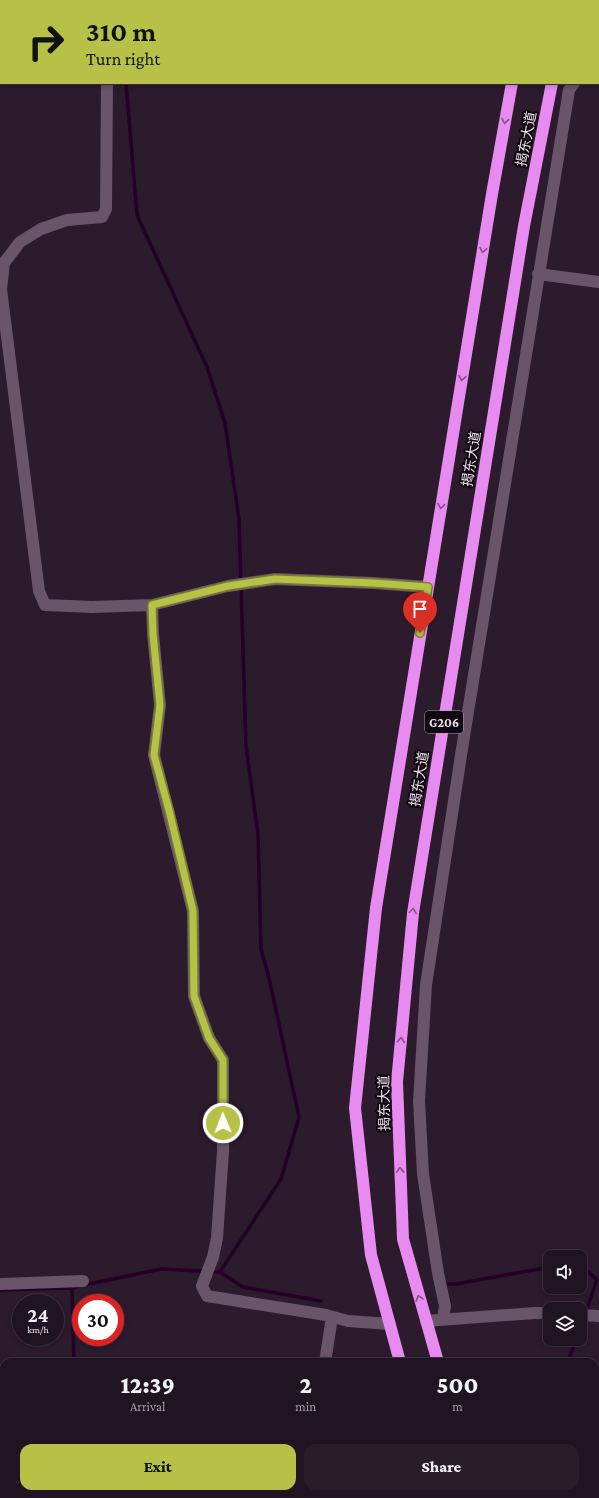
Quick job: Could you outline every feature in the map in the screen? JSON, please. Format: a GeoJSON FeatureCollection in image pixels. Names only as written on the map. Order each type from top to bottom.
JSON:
{"type":"FeatureCollection","features":[{"type":"Feature","properties":{"kind":"highway","name":"揭东大道"},"geometry":{"type":"LineString","coordinates":[[399,1358],[371,1255],[356,1108],[376,908],[492,194],[512,84]]}},
{"type":"Feature","properties":{"kind":"highway","name":"揭东大道"},"geometry":{"type":"LineString","coordinates":[[437,1358],[403,1239],[397,1082],[413,913],[524,226],[551,88]]}},
{"type":"Feature","properties":{"kind":"street"},"geometry":{"type":"LineString","coordinates":[[107,84],[106,209],[102,217],[67,220],[41,229],[20,242],[4,263],[1,289],[39,591],[45,605],[92,607],[152,605],[228,586],[275,579],[428,587]]}},
{"type":"Feature","properties":{"kind":"street"},"geometry":{"type":"LineString","coordinates":[[443,1320],[445,1306],[438,1273],[423,1174],[419,1108],[426,985],[538,274],[569,90],[573,84]]}},
{"type":"Feature","properties":{"kind":"street"},"geometry":{"type":"LineString","coordinates":[[538,274],[599,282]]}},
{"type":"Feature","properties":{"kind":"street"},"geometry":{"type":"LineString","coordinates":[[152,605],[153,634],[160,705],[154,755],[164,789],[193,911],[194,996],[209,1038],[223,1060],[223,1151],[216,1238],[212,1257],[202,1286],[207,1296],[348,1321],[390,1324]]}},
{"type":"Feature","properties":{"kind":"street"},"geometry":{"type":"LineString","coordinates":[[0,1284],[83,1281]]}},
{"type":"Feature","properties":{"kind":"street"},"geometry":{"type":"LineString","coordinates":[[426,1320],[543,1313]]}},
{"type":"Feature","properties":{"kind":"street"},"geometry":{"type":"LineString","coordinates":[[326,1358],[332,1317]]}},
{"type":"Feature","properties":{"kind":"waterway"},"geometry":{"type":"LineString","coordinates":[[84,1285],[161,1269],[220,1272],[281,1179],[299,1117],[269,978],[261,949],[258,834],[246,746],[239,519],[225,423],[207,367],[137,215],[126,84]]}},
{"type":"Feature","properties":{"kind":"waterway"},"geometry":{"type":"LineString","coordinates":[[446,1284],[456,1284],[543,1268]]}},
{"type":"Feature","properties":{"kind":"waterway"},"geometry":{"type":"LineString","coordinates":[[587,1271],[597,1280],[587,1308]]}},
{"type":"Feature","properties":{"kind":"waterway"},"geometry":{"type":"LineString","coordinates":[[220,1272],[243,1287],[321,1301]]}},
{"type":"Feature","properties":{"kind":"waterway"},"geometry":{"type":"LineString","coordinates":[[74,1358],[72,1288],[78,1286]]}},
{"type":"Feature","properties":{"kind":"waterway"},"geometry":{"type":"LineString","coordinates":[[0,1290],[72,1288]]}},
{"type":"Feature","properties":{"kind":"waterway"},"geometry":{"type":"LineString","coordinates":[[569,1358],[574,1346]]}},
{"type":"Feature","properties":{"kind":"route"},"geometry":{"type":"LineString","coordinates":[[223,1123],[223,1060],[209,1038],[194,996],[193,911],[169,810],[154,755],[160,705],[153,634],[152,605],[228,586],[275,579],[428,587],[420,633]]}}]}
